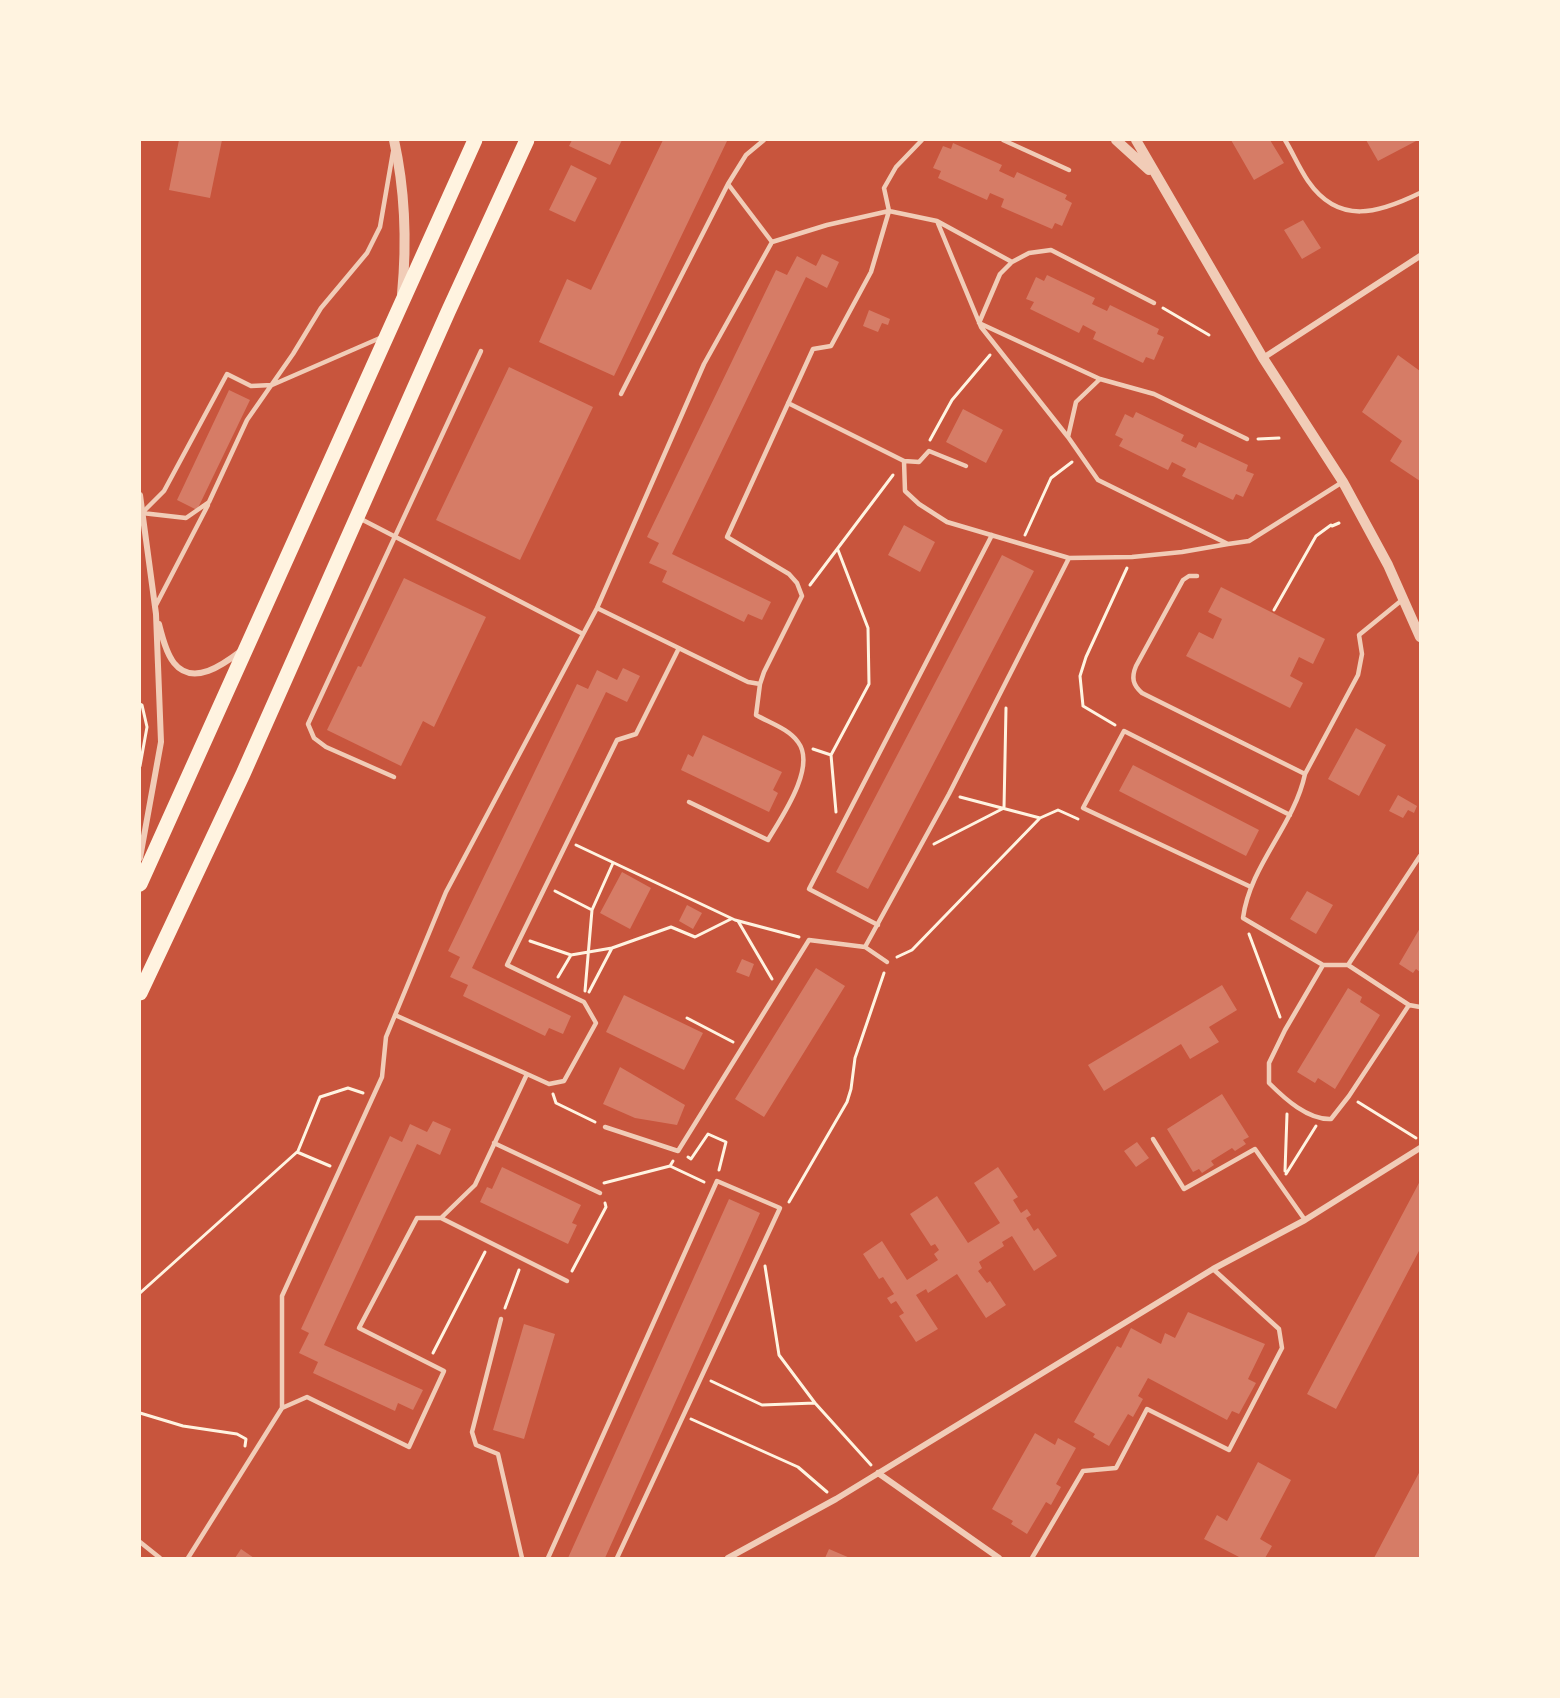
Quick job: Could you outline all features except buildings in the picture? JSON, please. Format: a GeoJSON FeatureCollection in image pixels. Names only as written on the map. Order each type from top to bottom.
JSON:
{"type":"FeatureCollection","features":[{"type":"Feature","properties":{"kind":"main road"},"geometry":{"type":"LineString","coordinates":[[140,884],[475,140]]}},
{"type":"Feature","properties":{"kind":"main road"},"geometry":{"type":"LineString","coordinates":[[140,993],[243,774],[527,140]]}},
{"type":"Feature","properties":{"kind":"street"},"geometry":{"type":"LineString","coordinates":[[1116,140],[1159,179]]}},
{"type":"Feature","properties":{"kind":"street"},"geometry":{"type":"LineString","coordinates":[[1136,140],[1263,358],[1343,482],[1388,565],[1420,637]]}},
{"type":"Feature","properties":{"kind":"street"},"geometry":{"type":"LineString","coordinates":[[394,141],[401,170],[405,236],[405,267],[400,306]]}},
{"type":"Feature","properties":{"kind":"street"},"geometry":{"type":"LineString","coordinates":[[1263,358],[1420,256]]}},
{"type":"Feature","properties":{"kind":"street"},"geometry":{"type":"LineString","coordinates":[[140,495],[155,611],[161,742],[140,858]]}},
{"type":"Feature","properties":{"kind":"street"},"geometry":{"type":"LineString","coordinates":[[155,611],[164,640],[175,664],[187,672],[200,674],[220,667],[246,647]]}},
{"type":"Feature","properties":{"kind":"street"},"geometry":{"type":"LineString","coordinates":[[728,1558],[836,1499],[1213,1269],[1305,1220],[1420,1148]]}},
{"type":"Feature","properties":{"kind":"street"},"geometry":{"type":"LineString","coordinates":[[878,1473],[999,1558]]}},
{"type":"Feature","properties":{"kind":"lane"},"geometry":{"type":"LineString","coordinates":[[621,394],[728,184],[746,155],[764,140]]}},
{"type":"Feature","properties":{"kind":"lane"},"geometry":{"type":"LineString","coordinates":[[689,802],[768,840],[800,782],[804,760],[800,744],[790,733],[756,715],[764,672],[802,596],[797,583],[789,574],[727,537],[813,349],[831,346],[871,272],[889,211],[884,188],[896,167],[922,140]]}},
{"type":"Feature","properties":{"kind":"lane"},"geometry":{"type":"LineString","coordinates":[[1003,140],[1069,170]]}},
{"type":"Feature","properties":{"kind":"lane"},"geometry":{"type":"LineString","coordinates":[[1285,140],[1309,182],[1328,203],[1354,213],[1394,206],[1420,193]]}},
{"type":"Feature","properties":{"kind":"lane"},"geometry":{"type":"LineString","coordinates":[[155,611],[248,420],[321,308],[367,253],[380,227],[394,141]]}},
{"type":"Feature","properties":{"kind":"lane"},"geometry":{"type":"LineString","coordinates":[[728,184],[772,242]]}},
{"type":"Feature","properties":{"kind":"lane"},"geometry":{"type":"LineString","coordinates":[[188,1558],[282,1408],[282,1296],[382,1077],[386,1037],[446,892],[597,608],[704,364],[772,242],[827,225],[889,211],[937,221],[1012,262]]}},
{"type":"Feature","properties":{"kind":"lane"},"geometry":{"type":"LineString","coordinates":[[937,221],[979,323],[996,348],[1068,437],[1098,480],[1228,544]]}},
{"type":"Feature","properties":{"kind":"lane"},"geometry":{"type":"LineString","coordinates":[[979,323],[1000,274],[1012,262],[1029,253],[1051,250],[1154,303]]}},
{"type":"Feature","properties":{"kind":"lane"},"geometry":{"type":"LineString","coordinates":[[979,323],[1100,379],[1155,394],[1247,439]]}},
{"type":"Feature","properties":{"kind":"lane"},"geometry":{"type":"LineString","coordinates":[[142,513],[164,491],[227,374],[251,386],[272,385],[388,334]]}},
{"type":"Feature","properties":{"kind":"lane"},"geometry":{"type":"LineString","coordinates":[[394,777],[326,747],[314,738],[308,724],[480,351]]}},
{"type":"Feature","properties":{"kind":"lane"},"geometry":{"type":"LineString","coordinates":[[1068,437],[1076,402],[1100,379]]}},
{"type":"Feature","properties":{"kind":"lane"},"geometry":{"type":"LineString","coordinates":[[788,403],[904,461],[919,462],[929,451],[966,466]]}},
{"type":"Feature","properties":{"kind":"lane"},"geometry":{"type":"LineString","coordinates":[[904,461],[906,491],[919,504],[946,522],[1069,558],[1182,552],[1249,541],[1343,482]]}},
{"type":"Feature","properties":{"kind":"lane"},"geometry":{"type":"LineString","coordinates":[[142,513],[186,518],[209,502]]}},
{"type":"Feature","properties":{"kind":"lane"},"geometry":{"type":"LineString","coordinates":[[357,517],[583,634]]}},
{"type":"Feature","properties":{"kind":"lane"},"geometry":{"type":"LineString","coordinates":[[878,925],[809,889],[992,535]]}},
{"type":"Feature","properties":{"kind":"lane"},"geometry":{"type":"LineString","coordinates":[[865,948],[949,794],[1069,558]]}},
{"type":"Feature","properties":{"kind":"lane"},"geometry":{"type":"LineString","coordinates":[[1197,576],[1189,576],[1183,580],[1133,672],[1136,687],[1142,693],[1305,774]]}},
{"type":"Feature","properties":{"kind":"lane"},"geometry":{"type":"LineString","coordinates":[[1404,599],[1359,635],[1362,654],[1358,675],[1305,774],[1302,789],[1290,815],[1251,887],[1246,898],[1243,918],[1323,965],[1348,965],[1409,1005],[1420,1007]]}},
{"type":"Feature","properties":{"kind":"lane"},"geometry":{"type":"LineString","coordinates":[[597,608],[748,682],[760,684]]}},
{"type":"Feature","properties":{"kind":"lane"},"geometry":{"type":"LineString","coordinates":[[395,1015],[549,1084],[564,1081],[596,1023],[584,1002],[507,965],[617,740],[636,734],[679,648]]}},
{"type":"Feature","properties":{"kind":"lane"},"geometry":{"type":"LineString","coordinates":[[1251,887],[1083,808],[1124,731],[1290,815]]}},
{"type":"Feature","properties":{"kind":"lane"},"geometry":{"type":"LineString","coordinates":[[1348,965],[1420,856]]}},
{"type":"Feature","properties":{"kind":"lane"},"geometry":{"type":"LineString","coordinates":[[605,1127],[678,1151],[809,940],[865,948],[887,962]]}},
{"type":"Feature","properties":{"kind":"lane"},"geometry":{"type":"LineString","coordinates":[[1323,965],[1285,1030],[1269,1063],[1269,1083],[1287,1100],[1320,1119],[1331,1119],[1349,1096],[1409,1005]]}},
{"type":"Feature","properties":{"kind":"lane"},"geometry":{"type":"LineString","coordinates":[[441,1218],[475,1185],[527,1074]]}},
{"type":"Feature","properties":{"kind":"lane"},"geometry":{"type":"LineString","coordinates":[[1153,1139],[1184,1189],[1255,1149],[1305,1220]]}},
{"type":"Feature","properties":{"kind":"lane"},"geometry":{"type":"LineString","coordinates":[[494,1143],[600,1193]]}},
{"type":"Feature","properties":{"kind":"lane"},"geometry":{"type":"LineString","coordinates":[[548,1558],[717,1181],[780,1208],[617,1558]]}},
{"type":"Feature","properties":{"kind":"lane"},"geometry":{"type":"LineString","coordinates":[[282,1408],[307,1397],[409,1447],[444,1371],[358,1328],[417,1218],[441,1218],[567,1281]]}},
{"type":"Feature","properties":{"kind":"lane"},"geometry":{"type":"LineString","coordinates":[[1032,1558],[1083,1471],[1116,1468],[1148,1409],[1229,1450],[1282,1348],[1279,1329],[1213,1269]]}},
{"type":"Feature","properties":{"kind":"lane"},"geometry":{"type":"LineString","coordinates":[[501,1319],[472,1432],[476,1445],[498,1455],[522,1558]]}},
{"type":"Feature","properties":{"kind":"lane"},"geometry":{"type":"LineString","coordinates":[[140,1542],[160,1558]]}},
{"type":"Feature","properties":{"kind":"path"},"geometry":{"type":"LineString","coordinates":[[1154,303],[1209,335]]}},
{"type":"Feature","properties":{"kind":"path"},"geometry":{"type":"LineString","coordinates":[[1247,439],[1279,438]]}},
{"type":"Feature","properties":{"kind":"path"},"geometry":{"type":"LineString","coordinates":[[1021,544],[1051,478],[1081,456]]}},
{"type":"Feature","properties":{"kind":"path"},"geometry":{"type":"LineString","coordinates":[[1274,610],[1316,536],[1339,523]]}},
{"type":"Feature","properties":{"kind":"path"},"geometry":{"type":"LineString","coordinates":[[837,549],[868,628],[869,684],[831,755],[838,832]]}},
{"type":"Feature","properties":{"kind":"path"},"geometry":{"type":"LineString","coordinates":[[1124,731],[1083,706],[1080,676],[1086,657],[1132,556]]}},
{"type":"Feature","properties":{"kind":"path"},"geometry":{"type":"LineString","coordinates":[[1004,808],[1006,685]]}},
{"type":"Feature","properties":{"kind":"path"},"geometry":{"type":"LineString","coordinates":[[140,704],[147,727],[140,766]]}},
{"type":"Feature","properties":{"kind":"path"},"geometry":{"type":"LineString","coordinates":[[800,744],[831,755]]}},
{"type":"Feature","properties":{"kind":"path"},"geometry":{"type":"LineString","coordinates":[[949,794],[1040,818]]}},
{"type":"Feature","properties":{"kind":"path"},"geometry":{"type":"LineString","coordinates":[[918,852],[1004,808]]}},
{"type":"Feature","properties":{"kind":"path"},"geometry":{"type":"LineString","coordinates":[[780,1208],[791,1201],[847,1102],[855,1058],[887,962],[912,950],[1040,818],[1058,810]]}},
{"type":"Feature","properties":{"kind":"path"},"geometry":{"type":"LineString","coordinates":[[567,841],[731,919],[809,940]]}},
{"type":"Feature","properties":{"kind":"path"},"geometry":{"type":"LineString","coordinates":[[584,1002],[592,910],[614,863]]}},
{"type":"Feature","properties":{"kind":"path"},"geometry":{"type":"LineString","coordinates":[[545,886],[592,910]]}},
{"type":"Feature","properties":{"kind":"path"},"geometry":{"type":"LineString","coordinates":[[1243,918],[1285,1030]]}},
{"type":"Feature","properties":{"kind":"path"},"geometry":{"type":"LineString","coordinates":[[520,937],[571,955],[612,948],[671,927],[695,937],[731,919]]}},
{"type":"Feature","properties":{"kind":"path"},"geometry":{"type":"LineString","coordinates":[[738,921],[778,990]]}},
{"type":"Feature","properties":{"kind":"path"},"geometry":{"type":"LineString","coordinates":[[584,1002],[612,948]]}},
{"type":"Feature","properties":{"kind":"path"},"geometry":{"type":"LineString","coordinates":[[552,987],[571,955]]}},
{"type":"Feature","properties":{"kind":"path"},"geometry":{"type":"LineString","coordinates":[[687,1018],[743,1047]]}},
{"type":"Feature","properties":{"kind":"path"},"geometry":{"type":"LineString","coordinates":[[549,1084],[556,1103],[605,1127]]}},
{"type":"Feature","properties":{"kind":"path"},"geometry":{"type":"LineString","coordinates":[[140,1293],[297,1152],[320,1097],[348,1088],[374,1096]]}},
{"type":"Feature","properties":{"kind":"path"},"geometry":{"type":"LineString","coordinates":[[1349,1096],[1420,1140]]}},
{"type":"Feature","properties":{"kind":"path"},"geometry":{"type":"LineString","coordinates":[[1287,1100],[1285,1175],[1320,1119]]}},
{"type":"Feature","properties":{"kind":"path"},"geometry":{"type":"LineString","coordinates":[[670,1166],[678,1151],[692,1159],[708,1134],[726,1142],[717,1181]]}},
{"type":"Feature","properties":{"kind":"path"},"geometry":{"type":"LineString","coordinates":[[297,1152],[340,1169]]}},
{"type":"Feature","properties":{"kind":"path"},"geometry":{"type":"LineString","coordinates":[[567,1281],[606,1207],[600,1193],[605,1182],[670,1166],[714,1187]]}},
{"type":"Feature","properties":{"kind":"path"},"geometry":{"type":"LineString","coordinates":[[428,1363],[490,1242]]}},
{"type":"Feature","properties":{"kind":"path"},"geometry":{"type":"LineString","coordinates":[[762,1246],[780,1355],[815,1403],[878,1473]]}},
{"type":"Feature","properties":{"kind":"path"},"geometry":{"type":"LineString","coordinates":[[501,1319],[523,1259]]}},
{"type":"Feature","properties":{"kind":"path"},"geometry":{"type":"LineString","coordinates":[[702,1377],[762,1406],[815,1403]]}},
{"type":"Feature","properties":{"kind":"path"},"geometry":{"type":"LineString","coordinates":[[140,1413],[183,1426],[237,1434],[246,1439],[244,1469]]}},
{"type":"Feature","properties":{"kind":"path"},"geometry":{"type":"LineString","coordinates":[[684,1416],[798,1467],[836,1499]]}}]}
